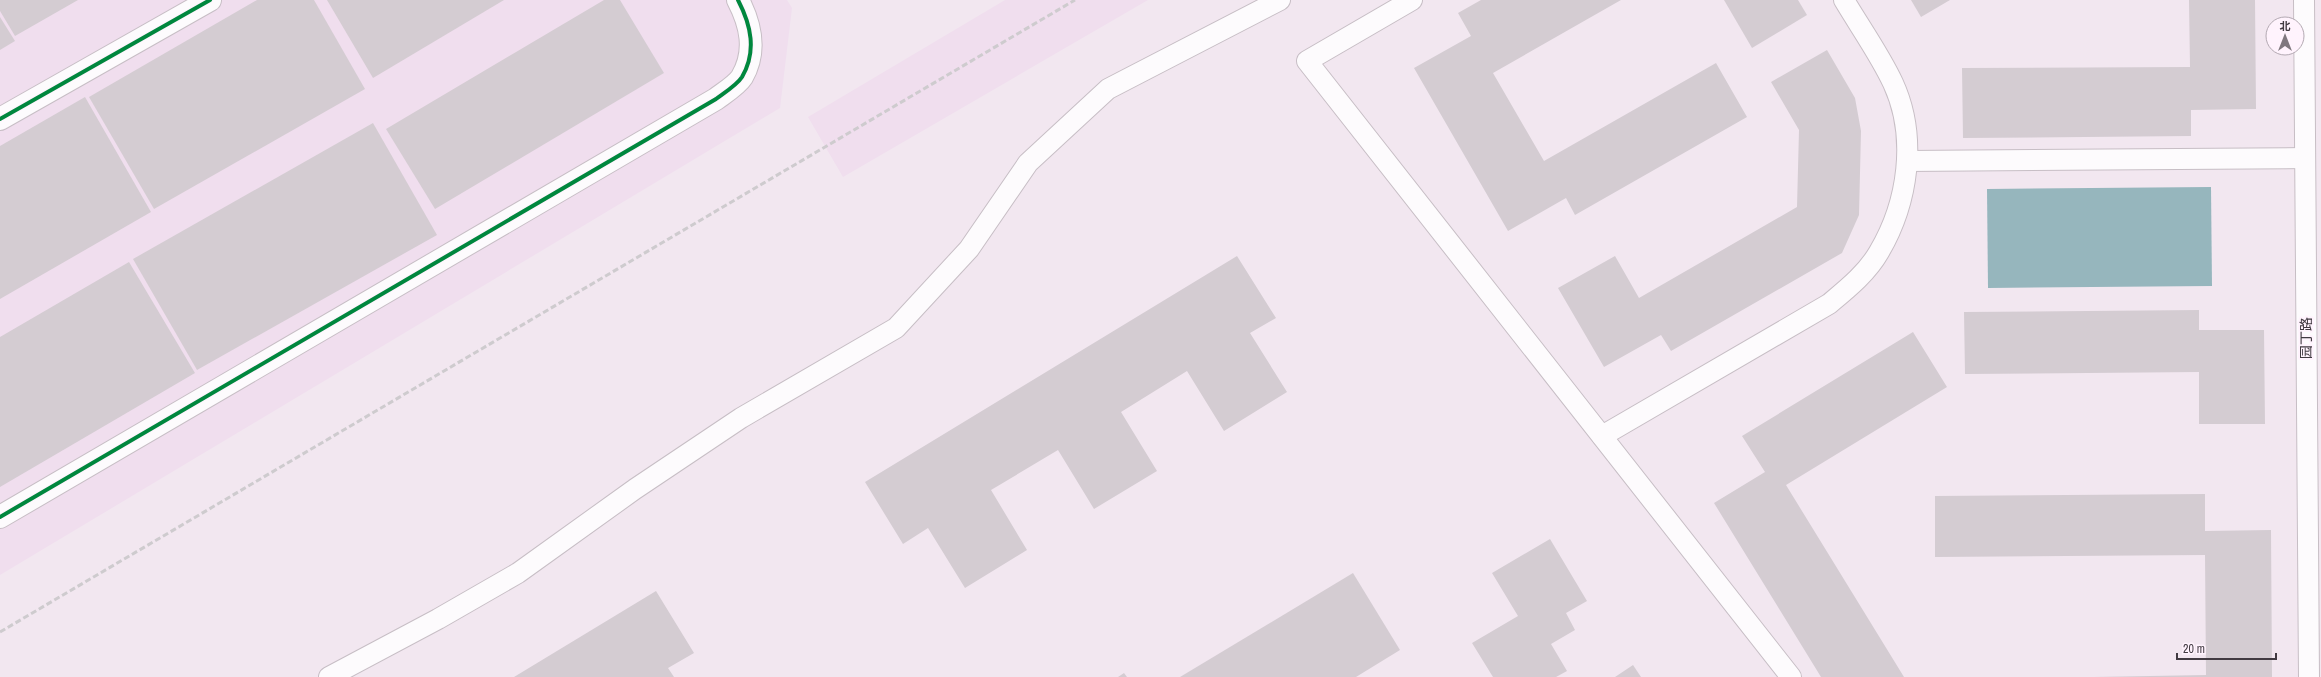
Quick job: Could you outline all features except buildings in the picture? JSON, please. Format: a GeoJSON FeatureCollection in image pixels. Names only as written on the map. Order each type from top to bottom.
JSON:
{"type":"FeatureCollection","features":[{"type":"Feature","properties":{"kind":"street"},"geometry":{"type":"LineString","coordinates":[[0,119],[210,0]]}},
{"type":"Feature","properties":{"kind":"street"},"geometry":{"type":"LineString","coordinates":[[0,517],[716,99],[741,78],[752,51],[748,18],[738,0]]}},
{"type":"Feature","properties":{"kind":"lane"},"geometry":{"type":"LineString","coordinates":[[329,677],[438,619],[518,573],[616,502],[741,418],[896,328],[969,249],[1028,164],[1108,89],[1280,0]]}},
{"type":"Feature","properties":{"kind":"lane"},"geometry":{"type":"LineString","coordinates":[[1412,0],[1308,61],[1791,677]]}},
{"type":"Feature","properties":{"kind":"lane"},"geometry":{"type":"LineString","coordinates":[[1602,436],[1829,304],[1856,281],[1879,253],[1895,222],[1904,188],[1906,161],[1904,117],[1893,84],[1844,0]]}},
{"type":"Feature","properties":{"kind":"lane","name":"园丁路"},"geometry":{"type":"LineString","coordinates":[[2304,0],[2305,158],[2313,191],[2309,677]]}},
{"type":"Feature","properties":{"kind":"lane"},"geometry":{"type":"LineString","coordinates":[[1906,161],[2305,158]]}},
{"type":"Feature","properties":{"kind":"shaded area"},"geometry":{"type":"Polygon","coordinates":[[[0,0],[787,0],[792,8],[780,108],[0,575],[0,0]]]}},
{"type":"Feature","properties":{"kind":"shaded area"},"geometry":{"type":"Polygon","coordinates":[[[1005,0],[1148,0],[843,177],[808,117],[1005,0]]]}},
{"type":"Feature","properties":{"kind":"water"},"geometry":{"type":"Polygon","coordinates":[[[2211,187],[2212,286],[1988,288],[1987,189],[2211,187]]]}},
{"type":"Feature","properties":{"kind":"railway"},"geometry":{"type":"LineString","coordinates":[[0,632],[1075,0]]}},
{"type":"Feature","properties":{"kind":"cycle path"},"geometry":{"type":"LineString","coordinates":[[0,119],[210,0]]}},
{"type":"Feature","properties":{"kind":"cycle path"},"geometry":{"type":"LineString","coordinates":[[0,517],[716,99],[740,80],[750,58],[751,48],[749,28],[743,9],[738,0]]}}]}
